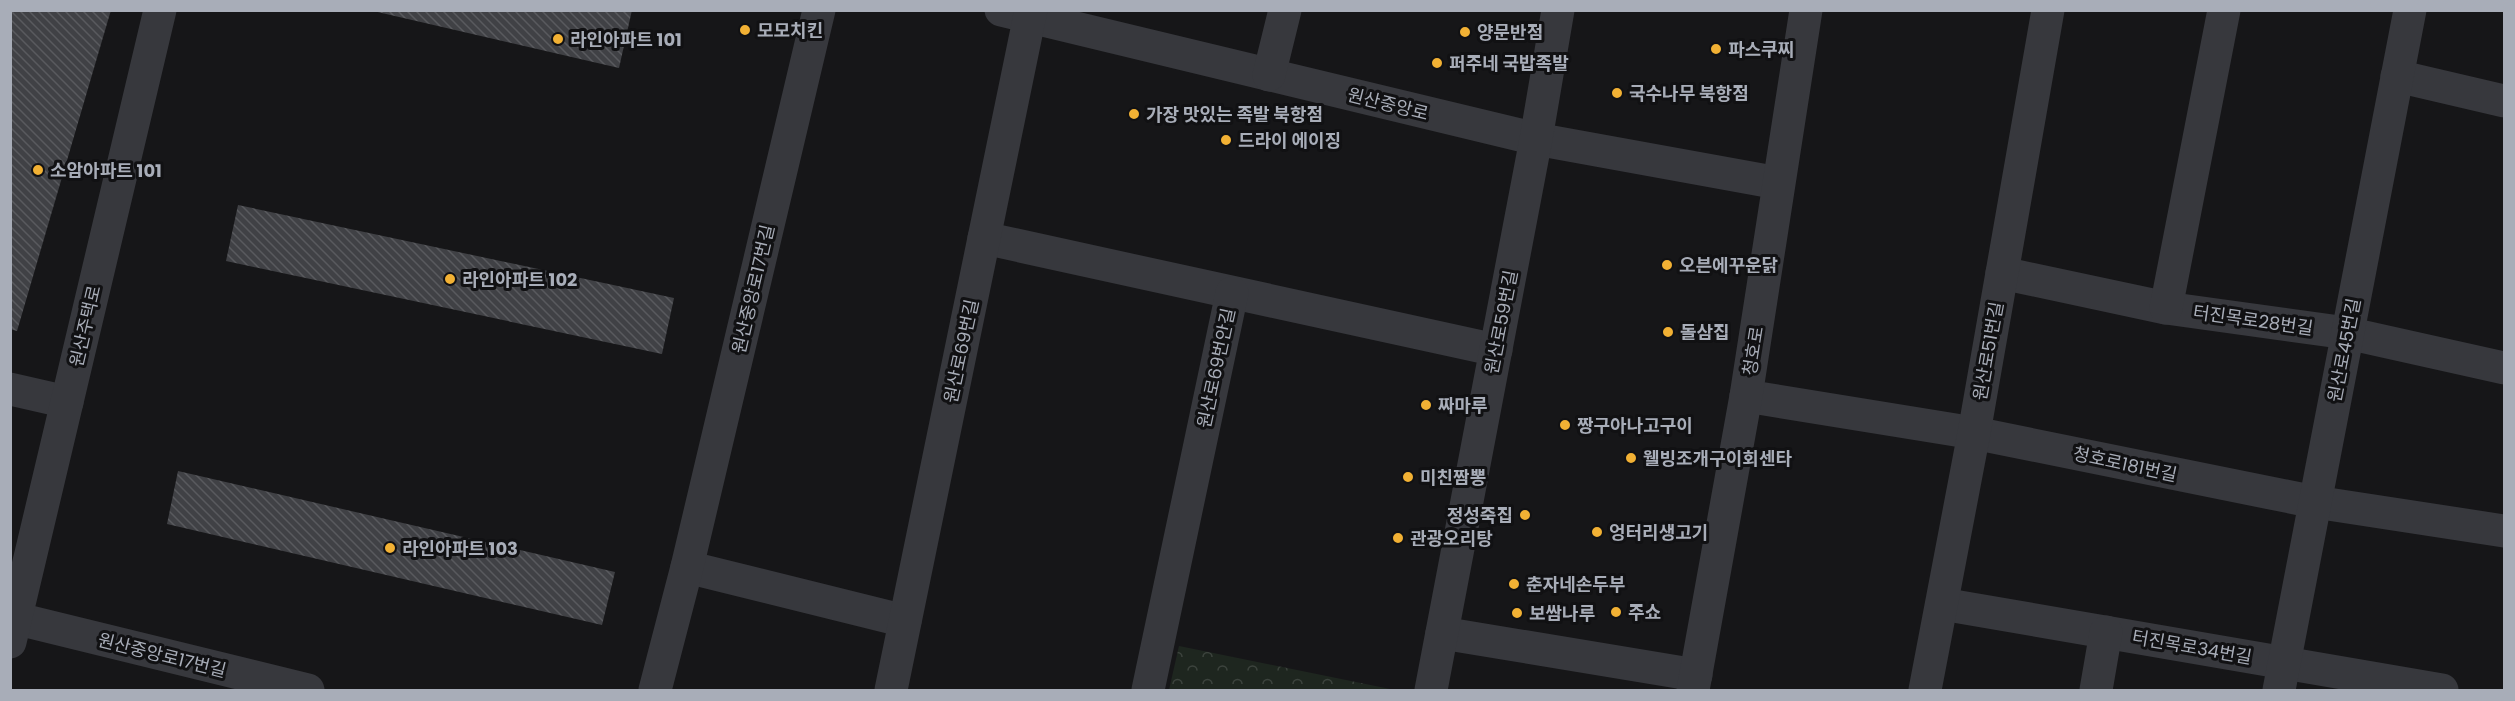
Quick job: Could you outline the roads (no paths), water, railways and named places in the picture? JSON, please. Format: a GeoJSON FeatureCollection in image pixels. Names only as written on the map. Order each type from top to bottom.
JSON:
{"type":"FeatureCollection","features":[{"type":"Feature","properties":{"kind":"street","name":"원산주택로"},"geometry":{"type":"LineString","coordinates":[[12,626],[160,10]]}},
{"type":"Feature","properties":{"kind":"street","name":"원산중앙로17번길"},"geometry":{"type":"LineString","coordinates":[[655,690],[687,567],[819,10]]}},
{"type":"Feature","properties":{"kind":"street"},"geometry":{"type":"LineString","coordinates":[[1269,75],[1285,10]]}},
{"type":"Feature","properties":{"kind":"street","name":"원산로59번길"},"geometry":{"type":"LineString","coordinates":[[1431,690],[1536,139],[1558,10]]}},
{"type":"Feature","properties":{"kind":"street","name":"청호로"},"geometry":{"type":"LineString","coordinates":[[1694,683],[1746,396],[1806,10]]}},
{"type":"Feature","properties":{"kind":"street","name":"원산로51번길"},"geometry":{"type":"LineString","coordinates":[[1925,690],[1974,433],[2048,10]]}},
{"type":"Feature","properties":{"kind":"street"},"geometry":{"type":"LineString","coordinates":[[2166,308],[2224,10]]}},
{"type":"Feature","properties":{"kind":"street","name":"원산로45번길"},"geometry":{"type":"LineString","coordinates":[[2282,677],[2410,10]]}},
{"type":"Feature","properties":{"kind":"street","name":"원산중앙로"},"geometry":{"type":"LineString","coordinates":[[1020,13],[1536,139],[1778,183]]}},
{"type":"Feature","properties":{"kind":"street","name":"원산로69번길"},"geometry":{"type":"LineString","coordinates":[[891,690],[984,238],[1020,13]]}},
{"type":"Feature","properties":{"kind":"street"},"geometry":{"type":"LineString","coordinates":[[2397,76],[2505,101]]}},
{"type":"Feature","properties":{"kind":"street","name":"원산로69번안길"},"geometry":{"type":"LineString","coordinates":[[984,238],[1232,293],[1148,690]]}},
{"type":"Feature","properties":{"kind":"street","name":"터진목로28번길"},"geometry":{"type":"LineString","coordinates":[[2002,273],[2166,308],[2347,333],[2505,368]]}},
{"type":"Feature","properties":{"kind":"street"},"geometry":{"type":"LineString","coordinates":[[1232,293],[1496,350]]}},
{"type":"Feature","properties":{"kind":"street"},"geometry":{"type":"LineString","coordinates":[[10,389],[67,402]]}},
{"type":"Feature","properties":{"kind":"street","name":"청호로181번길"},"geometry":{"type":"LineString","coordinates":[[1746,396],[1974,433],[2315,502],[2505,531]]}},
{"type":"Feature","properties":{"kind":"street"},"geometry":{"type":"LineString","coordinates":[[687,567],[905,621]]}},
{"type":"Feature","properties":{"kind":"street","name":"터진목로34번길"},"geometry":{"type":"LineString","coordinates":[[1942,604],[2106,632],[2282,677],[2442,690]]}},
{"type":"Feature","properties":{"kind":"street","name":"원산중앙로17번길"},"geometry":{"type":"LineString","coordinates":[[12,626],[308,690]]}},
{"type":"Feature","properties":{"kind":"street"},"geometry":{"type":"LineString","coordinates":[[2096,690],[2106,632]]}},
{"type":"Feature","properties":{"kind":"street"},"geometry":{"type":"LineString","coordinates":[[1442,633],[1694,683]]}},
{"type":"Feature","properties":{"kind":"place","name":"모모치킨"},"geometry":{"type":"Point","coordinates":[745,30]}},
{"type":"Feature","properties":{"kind":"place","name":"양문반점"},"geometry":{"type":"Point","coordinates":[1465,32]}},
{"type":"Feature","properties":{"kind":"place","name":"라인아파트 101"},"geometry":{"type":"Point","coordinates":[558,39]}},
{"type":"Feature","properties":{"kind":"place","name":"파스쿠찌"},"geometry":{"type":"Point","coordinates":[1716,49]}},
{"type":"Feature","properties":{"kind":"place","name":"퍼주네 국밥족발"},"geometry":{"type":"Point","coordinates":[1437,63]}},
{"type":"Feature","properties":{"kind":"place","name":"국수나무 북항점"},"geometry":{"type":"Point","coordinates":[1617,93]}},
{"type":"Feature","properties":{"kind":"place","name":"가장 맛있는 족발 북항점"},"geometry":{"type":"Point","coordinates":[1134,114]}},
{"type":"Feature","properties":{"kind":"place","name":"드라이 에이징"},"geometry":{"type":"Point","coordinates":[1226,140]}},
{"type":"Feature","properties":{"kind":"place","name":"소암아파트 101"},"geometry":{"type":"Point","coordinates":[38,170]}},
{"type":"Feature","properties":{"kind":"place","name":"오븐에꾸운닭"},"geometry":{"type":"Point","coordinates":[1667,265]}},
{"type":"Feature","properties":{"kind":"place","name":"라인아파트 102"},"geometry":{"type":"Point","coordinates":[450,279]}},
{"type":"Feature","properties":{"kind":"place","name":"돌삼집"},"geometry":{"type":"Point","coordinates":[1668,332]}},
{"type":"Feature","properties":{"kind":"place","name":"짜마루"},"geometry":{"type":"Point","coordinates":[1426,405]}},
{"type":"Feature","properties":{"kind":"place","name":"짱구아나고구이"},"geometry":{"type":"Point","coordinates":[1565,425]}},
{"type":"Feature","properties":{"kind":"place","name":"웰빙조개구이회센타"},"geometry":{"type":"Point","coordinates":[1631,458]}},
{"type":"Feature","properties":{"kind":"place","name":"미친짬뽕"},"geometry":{"type":"Point","coordinates":[1408,477]}},
{"type":"Feature","properties":{"kind":"place","name":"정성죽집"},"geometry":{"type":"Point","coordinates":[1525,515]}},
{"type":"Feature","properties":{"kind":"place","name":"엉터리생고기"},"geometry":{"type":"Point","coordinates":[1597,532]}},
{"type":"Feature","properties":{"kind":"place","name":"관광오리탕"},"geometry":{"type":"Point","coordinates":[1398,538]}},
{"type":"Feature","properties":{"kind":"place","name":"라인아파트 103"},"geometry":{"type":"Point","coordinates":[390,548]}},
{"type":"Feature","properties":{"kind":"place","name":"춘자네손두부"},"geometry":{"type":"Point","coordinates":[1514,584]}},
{"type":"Feature","properties":{"kind":"place","name":"주쇼"},"geometry":{"type":"Point","coordinates":[1616,612]}},
{"type":"Feature","properties":{"kind":"place","name":"보쌈나루"},"geometry":{"type":"Point","coordinates":[1517,613]}}]}
